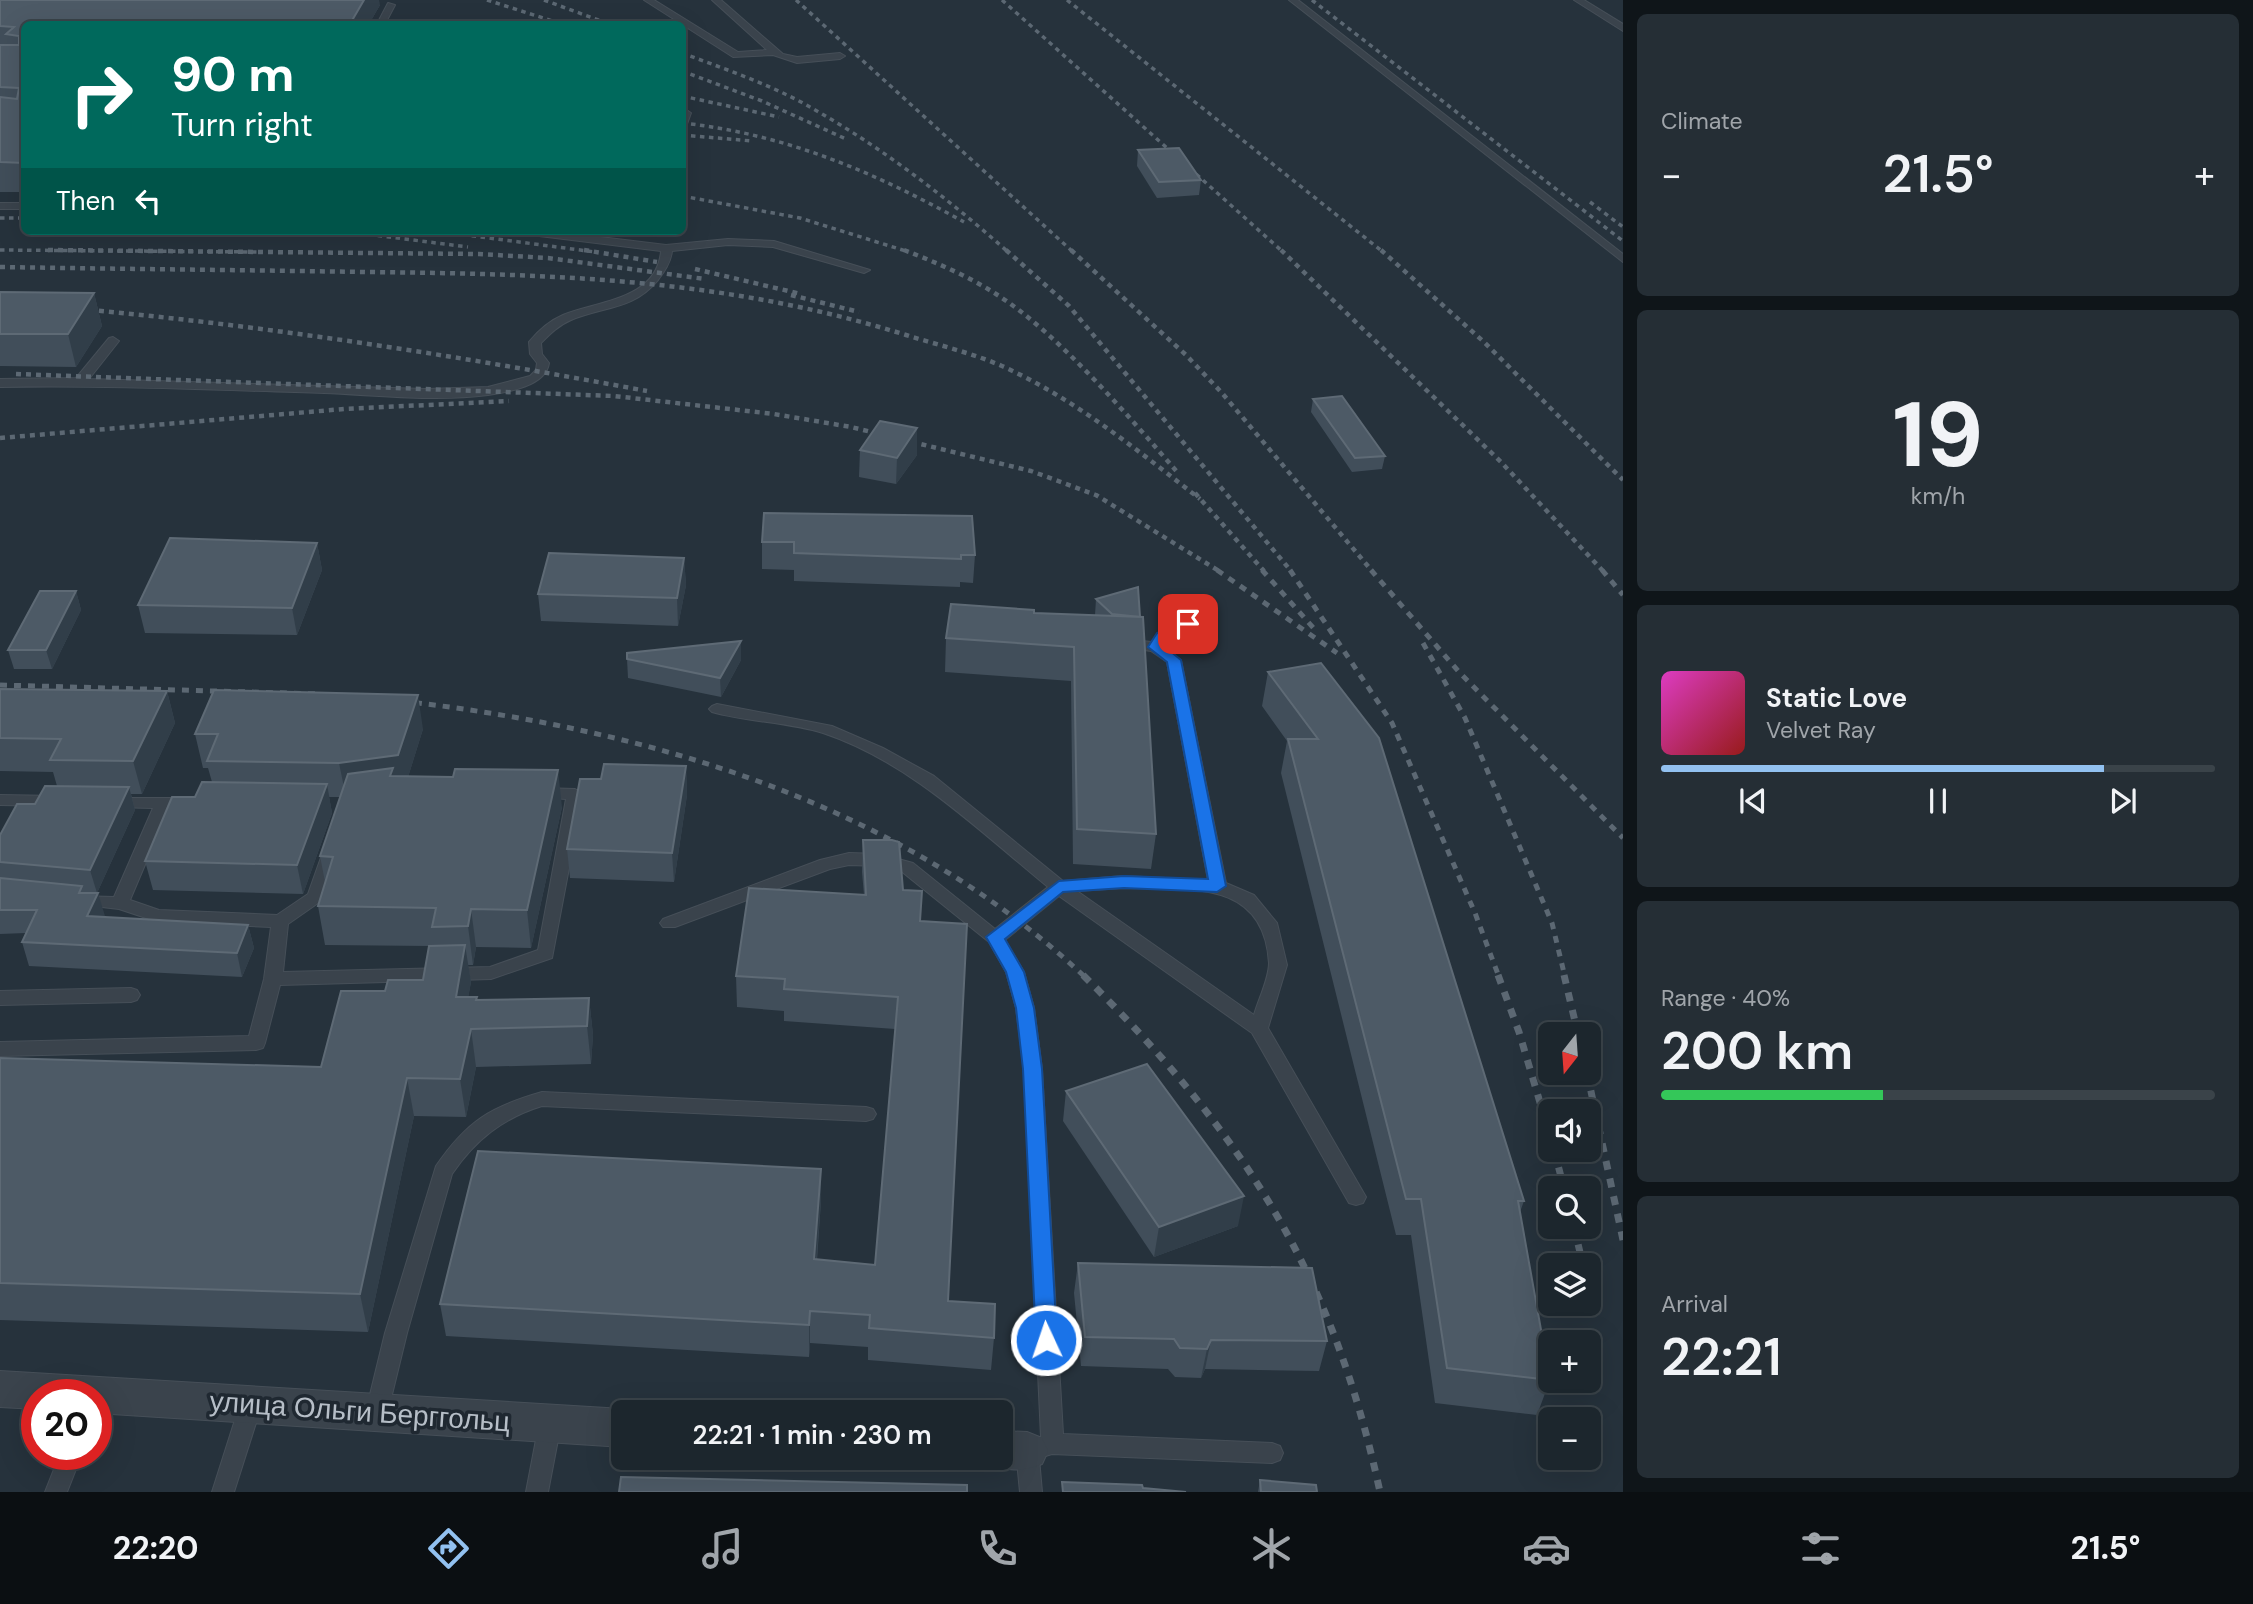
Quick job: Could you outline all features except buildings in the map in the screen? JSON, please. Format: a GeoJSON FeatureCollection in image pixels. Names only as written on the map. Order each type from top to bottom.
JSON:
{"type":"FeatureCollection","features":[{"type":"Feature","properties":{"kind":"street"},"geometry":{"type":"LineString","coordinates":[[0,1389],[21,1390]]}},
{"type":"Feature","properties":{"kind":"street","name":"улица Ольги Берггольц"},"geometry":{"type":"LineString","coordinates":[[112,1396],[611,1427]]}},
{"type":"Feature","properties":{"kind":"lane"},"geometry":{"type":"LineString","coordinates":[[648,0],[682,21]]}},
{"type":"Feature","properties":{"kind":"lane"},"geometry":{"type":"LineString","coordinates":[[716,0],[773,52]]}},
{"type":"Feature","properties":{"kind":"lane"},"geometry":{"type":"LineString","coordinates":[[1293,0],[1623,259]]}},
{"type":"Feature","properties":{"kind":"lane"},"geometry":{"type":"LineString","coordinates":[[1578,0],[1623,28]]}},
{"type":"Feature","properties":{"kind":"lane"},"geometry":{"type":"LineString","coordinates":[[383,21],[391,5]]}},
{"type":"Feature","properties":{"kind":"lane"},"geometry":{"type":"LineString","coordinates":[[686,24],[736,55],[773,52],[797,60],[840,56]]}},
{"type":"Feature","properties":{"kind":"lane"},"geometry":{"type":"LineString","coordinates":[[0,206],[21,206]]}},
{"type":"Feature","properties":{"kind":"lane"},"geometry":{"type":"LineString","coordinates":[[557,235],[666,248],[728,242],[774,244],[864,270]]}},
{"type":"Feature","properties":{"kind":"lane"},"geometry":{"type":"LineString","coordinates":[[0,383],[80,382],[426,393],[488,391],[534,379],[542,371],[543,363],[536,354],[535,342],[544,331],[582,312],[627,302],[641,295],[664,263],[666,248]]}},
{"type":"Feature","properties":{"kind":"lane"},"geometry":{"type":"LineString","coordinates":[[80,382],[113,341]]}},
{"type":"Feature","properties":{"kind":"lane"},"geometry":{"type":"LineString","coordinates":[[1156,647],[1162,636],[1173,628],[1204,619]]}},
{"type":"Feature","properties":{"kind":"lane"},"geometry":{"type":"LineString","coordinates":[[1112,642],[1156,647],[1174,660],[1217,886]]}},
{"type":"Feature","properties":{"kind":"lane"},"geometry":{"type":"LineString","coordinates":[[717,709],[826,729],[877,752],[928,780],[1059,887],[1259,1028],[1356,1197]]}},
{"type":"Feature","properties":{"kind":"lane"},"geometry":{"type":"LineString","coordinates":[[273,979],[491,973],[546,954],[575,794],[523,793]]}},
{"type":"Feature","properties":{"kind":"lane"},"geometry":{"type":"LineString","coordinates":[[0,800],[202,803]]}},
{"type":"Feature","properties":{"kind":"lane"},"geometry":{"type":"LineString","coordinates":[[120,903],[163,803]]}},
{"type":"Feature","properties":{"kind":"lane"},"geometry":{"type":"LineString","coordinates":[[67,899],[120,903],[158,916],[280,921],[315,897],[337,832]]}},
{"type":"Feature","properties":{"kind":"lane"},"geometry":{"type":"LineString","coordinates":[[669,923],[826,864],[849,859],[880,860],[907,867],[995,937],[1015,972],[1025,1008],[1033,1069],[1027,1448],[1031,1492]]}},
{"type":"Feature","properties":{"kind":"lane"},"geometry":{"type":"LineString","coordinates":[[995,937],[1059,887],[1124,882],[1217,886],[1248,899],[1269,923],[1278,965],[1259,1028]]}},
{"type":"Feature","properties":{"kind":"lane"},"geometry":{"type":"LineString","coordinates":[[0,1049],[256,1043],[273,979],[280,921]]}},
{"type":"Feature","properties":{"kind":"lane"},"geometry":{"type":"LineString","coordinates":[[0,998],[131,995]]}},
{"type":"Feature","properties":{"kind":"lane"},"geometry":{"type":"LineString","coordinates":[[377,1412],[396,1333],[443,1172],[459,1148],[511,1108],[542,1099],[866,1114]]}},
{"type":"Feature","properties":{"kind":"lane"},"geometry":{"type":"LineString","coordinates":[[223,1492],[251,1404]]}},
{"type":"Feature","properties":{"kind":"lane"},"geometry":{"type":"LineString","coordinates":[[537,1492],[550,1424]]}},
{"type":"Feature","properties":{"kind":"lane"},"geometry":{"type":"LineString","coordinates":[[1027,1448],[1272,1453]]}},
{"type":"Feature","properties":{"kind":"lane"},"geometry":{"type":"LineString","coordinates":[[56,1492],[65,1470]]}},
{"type":"Feature","properties":{"kind":"railway"},"geometry":{"type":"LineString","coordinates":[[487,0],[553,21]]}},
{"type":"Feature","properties":{"kind":"railway"},"geometry":{"type":"LineString","coordinates":[[544,0],[601,21]]}},
{"type":"Feature","properties":{"kind":"railway"},"geometry":{"type":"LineString","coordinates":[[796,0],[1073,252]]}},
{"type":"Feature","properties":{"kind":"railway"},"geometry":{"type":"LineString","coordinates":[[1002,0],[1283,252]]}},
{"type":"Feature","properties":{"kind":"railway"},"geometry":{"type":"LineString","coordinates":[[1067,0],[1383,252]]}},
{"type":"Feature","properties":{"kind":"railway"},"geometry":{"type":"LineString","coordinates":[[1312,0],[1623,241]]}},
{"type":"Feature","properties":{"kind":"railway"},"geometry":{"type":"LineString","coordinates":[[686,55],[772,88],[829,118],[909,171],[1008,252]]}},
{"type":"Feature","properties":{"kind":"railway"},"geometry":{"type":"LineString","coordinates":[[686,72],[762,101],[846,139]]}},
{"type":"Feature","properties":{"kind":"railway"},"geometry":{"type":"LineString","coordinates":[[686,97],[779,117]]}},
{"type":"Feature","properties":{"kind":"railway"},"geometry":{"type":"LineString","coordinates":[[686,124],[757,136],[828,158],[896,187],[964,222]]}},
{"type":"Feature","properties":{"kind":"railway"},"geometry":{"type":"LineString","coordinates":[[686,135],[752,141]]}},
{"type":"Feature","properties":{"kind":"railway"},"geometry":{"type":"LineString","coordinates":[[686,197],[800,218],[909,252]]}},
{"type":"Feature","properties":{"kind":"railway"},"geometry":{"type":"LineString","coordinates":[[1590,202],[1623,227]]}},
{"type":"Feature","properties":{"kind":"railway"},"geometry":{"type":"LineString","coordinates":[[0,218],[21,218]]}},
{"type":"Feature","properties":{"kind":"railway"},"geometry":{"type":"LineString","coordinates":[[374,235],[468,247]]}},
{"type":"Feature","properties":{"kind":"railway"},"geometry":{"type":"LineString","coordinates":[[466,235],[595,252]]}},
{"type":"Feature","properties":{"kind":"railway"},"geometry":{"type":"LineString","coordinates":[[0,250],[258,252]]}},
{"type":"Feature","properties":{"kind":"railway"},"geometry":{"type":"LineString","coordinates":[[48,250],[479,254],[548,258],[705,279]]}},
{"type":"Feature","properties":{"kind":"railway"},"geometry":{"type":"LineString","coordinates":[[584,250],[657,262]]}},
{"type":"Feature","properties":{"kind":"railway"},"geometry":{"type":"LineString","coordinates":[[904,250],[909,252]]}},
{"type":"Feature","properties":{"kind":"railway"},"geometry":{"type":"LineString","coordinates":[[1006,250],[1069,306],[1291,571]]}},
{"type":"Feature","properties":{"kind":"railway"},"geometry":{"type":"LineString","coordinates":[[1071,250],[1186,355],[1222,393],[1372,571]]}},
{"type":"Feature","properties":{"kind":"railway"},"geometry":{"type":"LineString","coordinates":[[1281,250],[1501,462],[1603,571]]}},
{"type":"Feature","properties":{"kind":"railway"},"geometry":{"type":"LineString","coordinates":[[1381,250],[1484,342],[1623,480]]}},
{"type":"Feature","properties":{"kind":"railway"},"geometry":{"type":"LineString","coordinates":[[909,252],[974,281],[1020,311],[1092,378],[1179,474]]}},
{"type":"Feature","properties":{"kind":"railway"},"geometry":{"type":"LineString","coordinates":[[0,267],[503,275],[638,283],[771,301],[838,316],[955,349],[1002,366],[1080,410],[1200,499]]}},
{"type":"Feature","properties":{"kind":"railway"},"geometry":{"type":"LineString","coordinates":[[695,269],[801,294]]}},
{"type":"Feature","properties":{"kind":"railway"},"geometry":{"type":"LineString","coordinates":[[791,295],[859,312]]}},
{"type":"Feature","properties":{"kind":"railway"},"geometry":{"type":"LineString","coordinates":[[79,309],[364,343],[647,391]]}},
{"type":"Feature","properties":{"kind":"railway"},"geometry":{"type":"LineString","coordinates":[[16,374],[614,396],[774,414],[851,427],[1031,471],[1096,495],[1219,571]]}},
{"type":"Feature","properties":{"kind":"railway"},"geometry":{"type":"LineString","coordinates":[[0,438],[344,409],[509,401]]}},
{"type":"Feature","properties":{"kind":"railway"},"geometry":{"type":"LineString","coordinates":[[1195,493],[1264,571]]}},
{"type":"Feature","properties":{"kind":"railway"},"geometry":{"type":"LineString","coordinates":[[1217,570],[1337,653]]}},
{"type":"Feature","properties":{"kind":"railway"},"geometry":{"type":"LineString","coordinates":[[1262,570],[1317,632]]}},
{"type":"Feature","properties":{"kind":"railway"},"geometry":{"type":"LineString","coordinates":[[1290,570],[1392,723],[1475,913],[1499,977]]}},
{"type":"Feature","properties":{"kind":"railway"},"geometry":{"type":"LineString","coordinates":[[1371,570],[1459,672],[1623,838]]}},
{"type":"Feature","properties":{"kind":"railway"},"geometry":{"type":"LineString","coordinates":[[1602,570],[1623,595]]}},
{"type":"Feature","properties":{"kind":"railway"},"geometry":{"type":"LineString","coordinates":[[1423,643],[1465,718],[1552,923],[1565,977]]}},
{"type":"Feature","properties":{"kind":"railway"},"geometry":{"type":"LineString","coordinates":[[0,685],[321,694]]}},
{"type":"Feature","properties":{"kind":"railway"},"geometry":{"type":"LineString","coordinates":[[401,701],[586,731],[677,755],[766,784],[852,821],[935,864],[1012,916],[1085,977]]}},
{"type":"Feature","properties":{"kind":"railway"},"geometry":{"type":"LineString","coordinates":[[1498,975],[1539,1099]]}},
{"type":"Feature","properties":{"kind":"railway"},"geometry":{"type":"LineString","coordinates":[[1564,975],[1575,1022]]}},
{"type":"Feature","properties":{"kind":"railway"},"geometry":{"type":"LineString","coordinates":[[1085,977],[1190,1091],[1274,1210],[1307,1273],[1336,1340],[1360,1413],[1380,1492]]}},
{"type":"Feature","properties":{"kind":"railway"},"geometry":{"type":"LineString","coordinates":[[1590,1085],[1623,1240]]}},
{"type":"Feature","properties":{"kind":"railway"},"geometry":{"type":"LineString","coordinates":[[1557,1162],[1561,1176]]}},
{"type":"Feature","properties":{"kind":"railway"},"geometry":{"type":"LineString","coordinates":[[1577,1239],[1580,1253]]}},
{"type":"Feature","properties":{"kind":"route"},"geometry":{"type":"LineString","coordinates":[[1046,1340],[1033,1069],[1025,1008],[1015,972],[995,937],[1059,887],[1124,882],[1217,886],[1174,660],[1167,652],[1156,647],[1162,636],[1173,628],[1188,624]]}}]}
